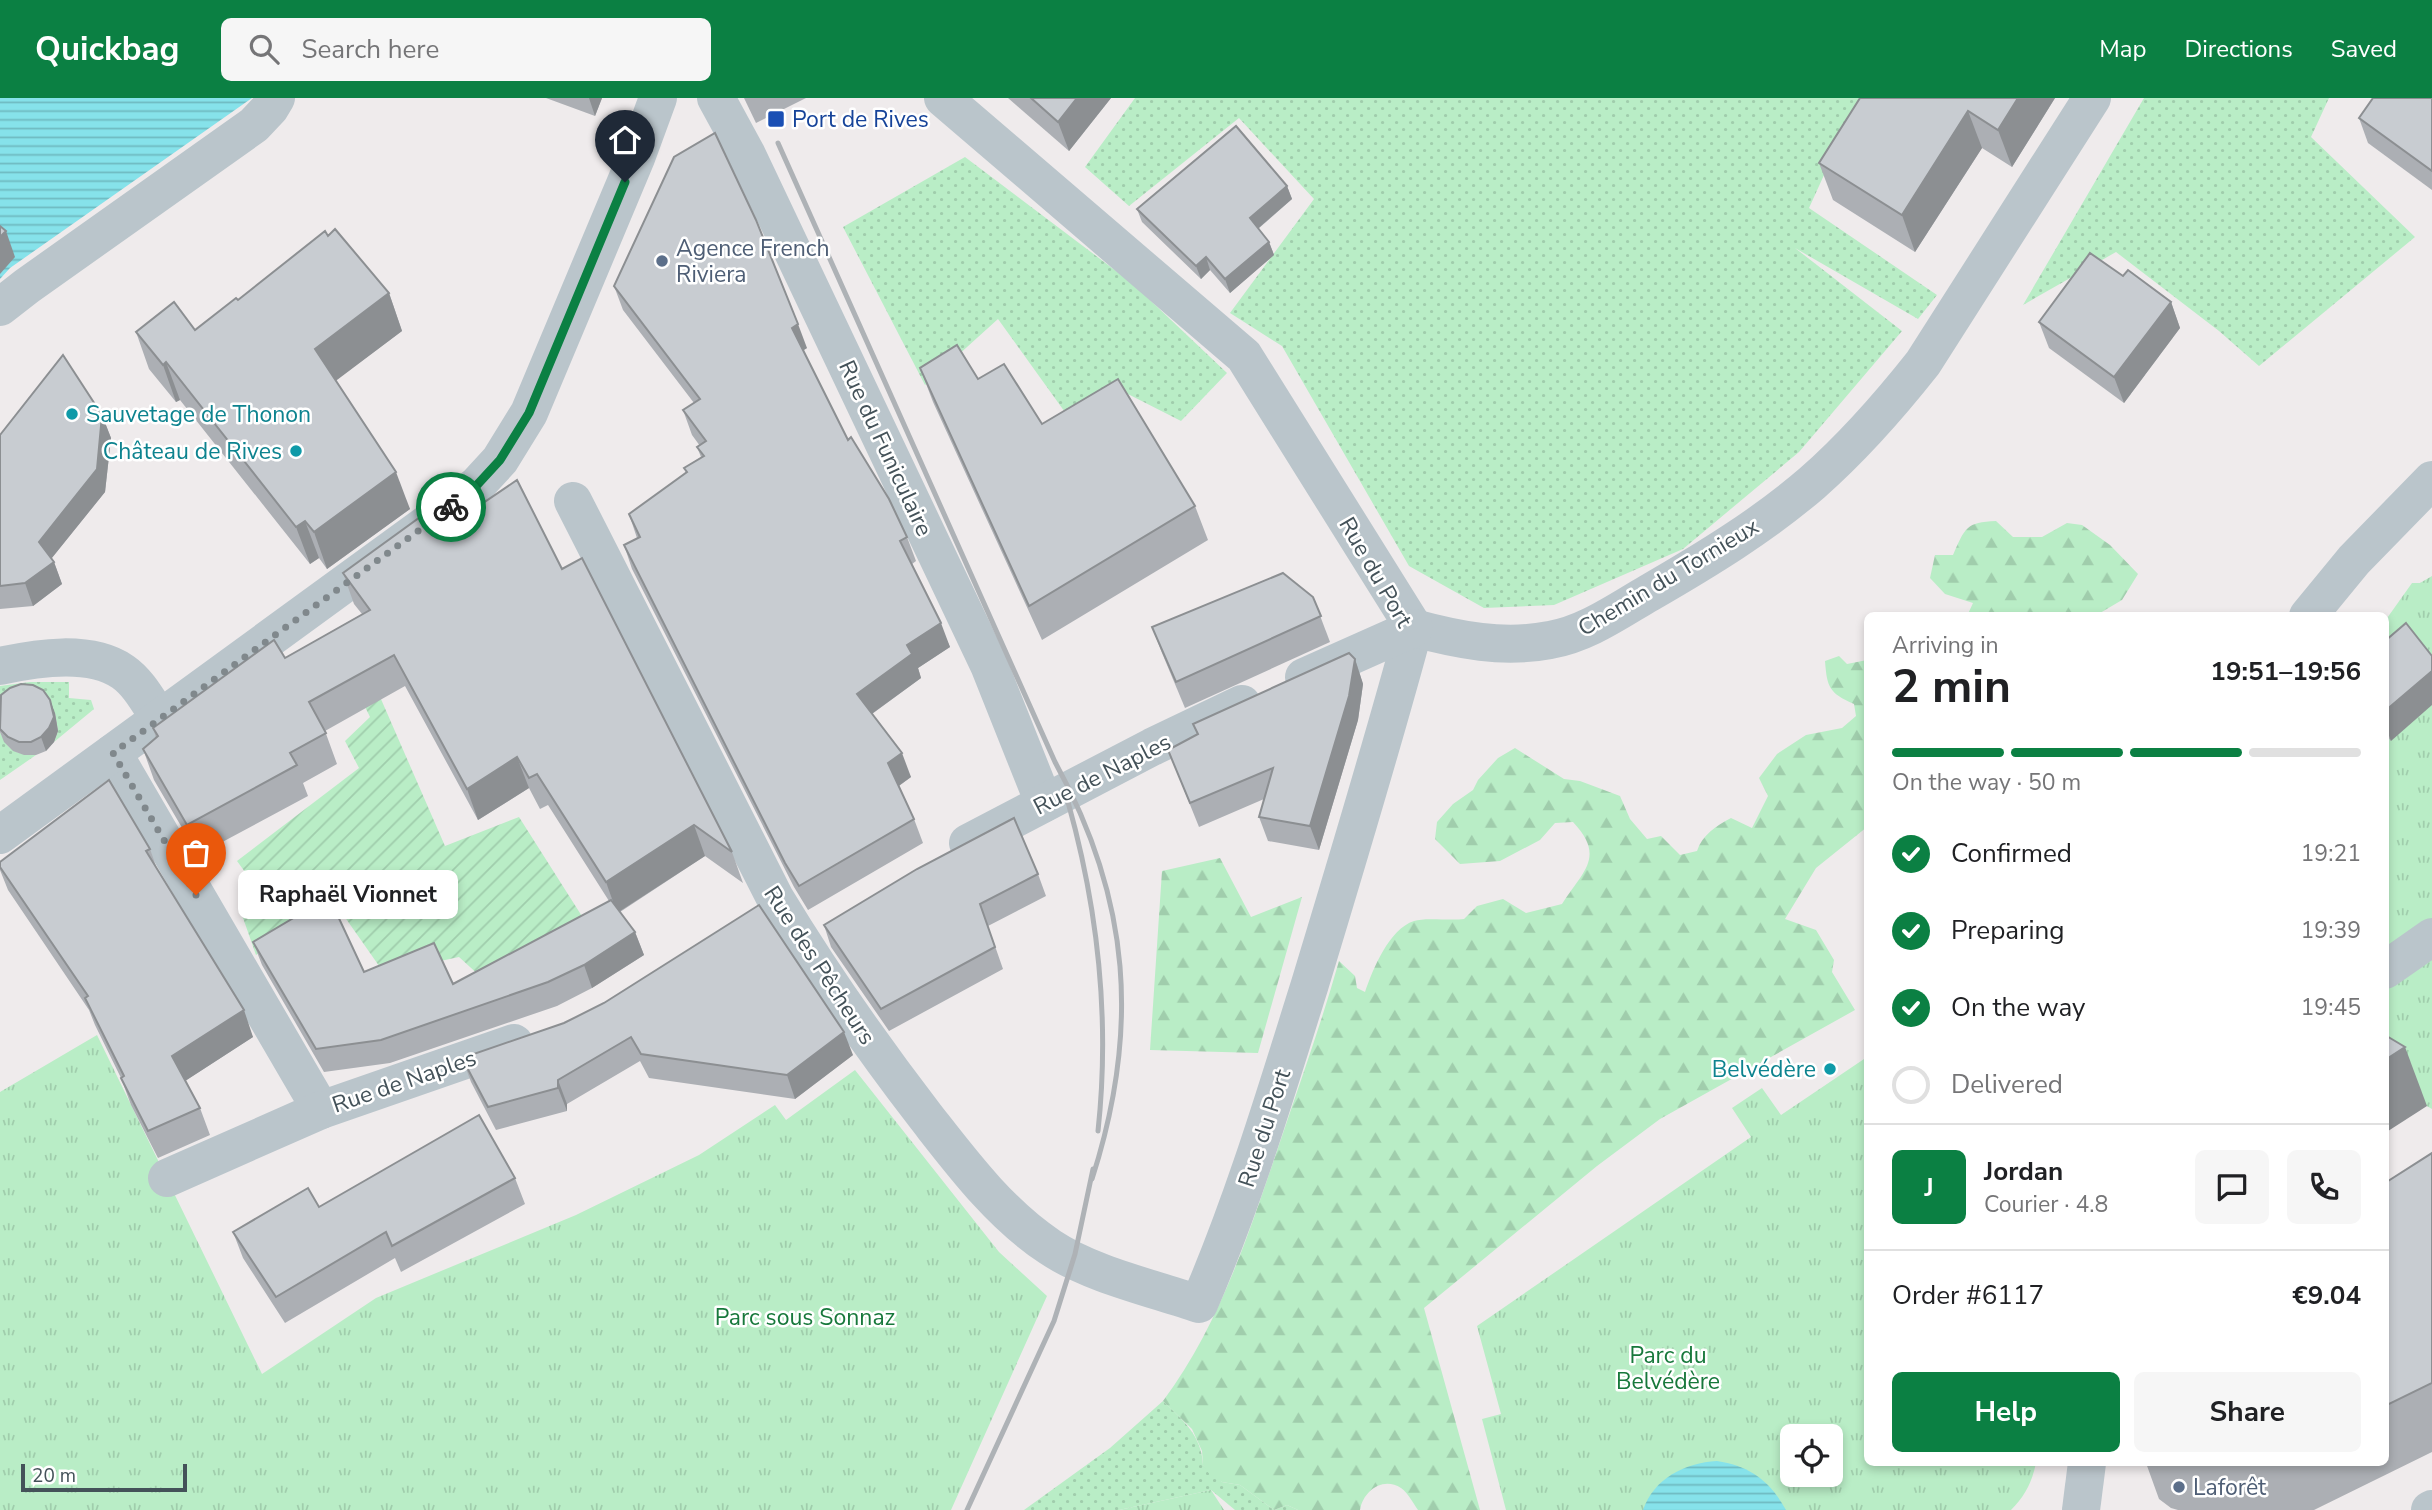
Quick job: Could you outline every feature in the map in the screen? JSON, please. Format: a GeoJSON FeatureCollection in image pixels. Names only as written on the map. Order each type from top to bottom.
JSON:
{"type":"FeatureCollection","features":[{"type":"Feature","properties":{"kind":"street"},"geometry":{"type":"LineString","coordinates":[[0,307],[254,125],[276,98]]}},
{"type":"Feature","properties":{"kind":"street"},"geometry":{"type":"LineString","coordinates":[[0,835],[450,507],[477,485],[500,460],[529,413],[636,158],[658,98]]}},
{"type":"Feature","properties":{"kind":"street","name":"Rue du Funiculaire"},"geometry":{"type":"LineString","coordinates":[[716,98],[746,153],[989,665],[1044,803]]}},
{"type":"Feature","properties":{"kind":"street","name":"Rue du Port"},"geometry":{"type":"LineString","coordinates":[[943,98],[1244,356],[1414,628],[1379,759],[1258,1150],[1199,1304]]}},
{"type":"Feature","properties":{"kind":"street","name":"Chemin du Tornieux"},"geometry":{"type":"LineString","coordinates":[[1414,628],[1473,642],[1531,642],[1568,636],[1604,619],[1713,556],[1777,511],[1853,445],[1923,363],[2092,98]]}},
{"type":"Feature","properties":{"kind":"street"},"geometry":{"type":"LineString","coordinates":[[2311,612],[2354,559],[2432,480]]}},
{"type":"Feature","properties":{"kind":"street","name":"Rue des Pêcheurs"},"geometry":{"type":"LineString","coordinates":[[573,501],[775,898],[800,940],[882,1060],[975,1181],[1051,1248],[1085,1266],[1199,1304]]}},
{"type":"Feature","properties":{"kind":"street","name":"Rue de Naples"},"geometry":{"type":"LineString","coordinates":[[933,862],[1183,732],[1414,628]]}},
{"type":"Feature","properties":{"kind":"street"},"geometry":{"type":"LineString","coordinates":[[0,666],[47,659],[76,659],[109,664],[134,682],[160,719]]}},
{"type":"Feature","properties":{"kind":"street","name":"Rue de Naples"},"geometry":{"type":"LineString","coordinates":[[113,753],[321,1110],[550,1030]]}},
{"type":"Feature","properties":{"kind":"street"},"geometry":{"type":"LineString","coordinates":[[742,919],[775,898]]}},
{"type":"Feature","properties":{"kind":"street"},"geometry":{"type":"LineString","coordinates":[[800,940],[835,919]]}},
{"type":"Feature","properties":{"kind":"street"},"geometry":{"type":"LineString","coordinates":[[2389,967],[2432,937]]}},
{"type":"Feature","properties":{"kind":"street"},"geometry":{"type":"LineString","coordinates":[[167,1178],[321,1110]]}},
{"type":"Feature","properties":{"kind":"street"},"geometry":{"type":"LineString","coordinates":[[2081,1510],[2087,1466]]}},
{"type":"Feature","properties":{"kind":"green space"},"geometry":{"type":"Polygon","coordinates":[[[1135,98],[1859,98],[1809,208],[1937,295],[1918,319],[1795,248],[1902,331],[1799,452],[1683,549],[1554,605],[1484,608],[1409,566],[1282,346],[1230,313],[1314,199],[1239,118],[1129,206],[1085,167],[1135,98]]]}},
{"type":"Feature","properties":{"kind":"green space"},"geometry":{"type":"Polygon","coordinates":[[[2144,98],[2329,98],[2311,137],[2415,237],[2259,366],[2219,331],[2116,252],[2023,305],[2144,98]]]}},
{"type":"Feature","properties":{"kind":"green space"},"geometry":{"type":"Polygon","coordinates":[[[965,157],[1132,283],[1227,373],[1181,421],[1120,390],[1067,415],[998,319],[925,385],[843,227],[965,157]]]}},
{"type":"Feature","properties":{"kind":"green space"},"geometry":{"type":"Polygon","coordinates":[[[1996,521],[2013,537],[2042,537],[2067,523],[2082,525],[2110,545],[2138,574],[2122,600],[2102,612],[1969,612],[1973,603],[1945,594],[1930,578],[1935,555],[1953,555],[1964,533],[1978,523],[1996,521]]]}},
{"type":"Feature","properties":{"kind":"green space"},"geometry":{"type":"Polygon","coordinates":[[[2432,576],[2432,1109],[2389,1084],[2389,615],[2412,583],[2420,583],[2432,576]]]}},
{"type":"Feature","properties":{"kind":"green space"},"geometry":{"type":"Polygon","coordinates":[[[1839,656],[1847,664],[1864,661],[1864,829],[1816,868],[1785,919],[1816,930],[1834,960],[1832,972],[1855,1010],[1660,1119],[1597,1166],[1424,1308],[1480,1510],[1418,1510],[1404,1490],[1387,1484],[1375,1487],[1365,1497],[1360,1510],[1298,1510],[1287,1505],[1274,1510],[1240,1485],[1222,1482],[1210,1475],[1203,1465],[1202,1451],[1192,1429],[1163,1401],[1202,1340],[1232,1275],[1269,1173],[1339,961],[1355,976],[1357,988],[1365,992],[1383,951],[1405,925],[1419,920],[1464,919],[1477,906],[1503,899],[1526,913],[1562,904],[1588,864],[1588,845],[1573,822],[1555,823],[1540,840],[1500,861],[1460,864],[1435,839],[1437,822],[1453,804],[1473,790],[1478,780],[1498,758],[1515,748],[1564,779],[1580,781],[1620,796],[1630,819],[1647,839],[1661,836],[1680,855],[1697,851],[1710,832],[1731,818],[1752,828],[1768,796],[1759,778],[1777,754],[1806,735],[1842,728],[1856,716],[1854,704],[1834,692],[1828,683],[1825,661],[1839,656]]]}},
{"type":"Feature","properties":{"kind":"green space"},"geometry":{"type":"Polygon","coordinates":[[[367,667],[445,846],[519,817],[585,921],[492,987],[459,957],[384,973],[335,903],[256,955],[242,915],[258,890],[237,861],[359,768],[345,741],[370,717],[349,674],[367,667]]]}},
{"type":"Feature","properties":{"kind":"green space"},"geometry":{"type":"Polygon","coordinates":[[[30,682],[69,682],[69,698],[91,700],[94,709],[54,742],[58,731],[55,713],[0,725],[0,686],[30,682]]]}},
{"type":"Feature","properties":{"kind":"green space"},"geometry":{"type":"Polygon","coordinates":[[[0,732],[13,750],[36,755],[0,780],[0,732]]]}},
{"type":"Feature","properties":{"kind":"green space"},"geometry":{"type":"Polygon","coordinates":[[[1220,858],[1251,917],[1302,897],[1258,1053],[1150,1050],[1162,871],[1220,858]]]}},
{"type":"Feature","properties":{"kind":"green space","name":"Parc sous Sonnaz"},"geometry":{"type":"Polygon","coordinates":[[[97,1035],[262,1374],[376,1298],[576,1215],[699,1155],[775,1105],[786,1120],[855,1070],[999,1252],[1047,1296],[951,1510],[0,1510],[0,1092],[97,1035]]]}},
{"type":"Feature","properties":{"kind":"green space","name":"Parc du Belvédère"},"geometry":{"type":"Polygon","coordinates":[[[1864,1059],[1864,1466],[2035,1466],[2024,1494],[2011,1510],[1506,1510],[1482,1419],[1501,1414],[1477,1326],[1751,1137],[1732,1108],[1762,1088],[1781,1115],[1864,1059]]]}},
{"type":"Feature","properties":{"kind":"green space"},"geometry":{"type":"Polygon","coordinates":[[[1163,1401],[1195,1437],[1203,1465],[1222,1482],[1240,1485],[1274,1510],[1235,1510],[1211,1490],[1119,1510],[1024,1510],[1110,1448],[1163,1401]]]}},
{"type":"Feature","properties":{"kind":"green space"},"geometry":{"type":"Polygon","coordinates":[[[1211,1490],[1224,1510],[1119,1510],[1211,1490]]]}},
{"type":"Feature","properties":{"kind":"green space"},"geometry":{"type":"Polygon","coordinates":[[[1287,1505],[1298,1510],[1274,1510],[1287,1505]]]}},
{"type":"Feature","properties":{"kind":"water"},"geometry":{"type":"Polygon","coordinates":[[[0,98],[252,98],[10,268],[0,279],[0,98]]]}},
{"type":"Feature","properties":{"kind":"water"},"geometry":{"type":"Polygon","coordinates":[[[1717,1461],[1729,1463],[1758,1476],[1786,1510],[1643,1510],[1655,1489],[1672,1474],[1693,1465],[1717,1461]]]}},
{"type":"Feature","properties":{"kind":"building"},"geometry":{"type":"Polygon","coordinates":[[[1031,98],[1077,98],[1058,122],[1031,98]]]}},
{"type":"Feature","properties":{"kind":"building"},"geometry":{"type":"Polygon","coordinates":[[[1860,98],[2018,98],[1998,130],[1968,111],[1902,215],[1819,163],[1860,98]]]}},
{"type":"Feature","properties":{"kind":"building"},"geometry":{"type":"Polygon","coordinates":[[[2373,98],[2432,98],[2432,171],[2359,118],[2373,98]]]}},
{"type":"Feature","properties":{"kind":"building"},"geometry":{"type":"Polygon","coordinates":[[[1236,126],[1287,186],[1250,218],[1269,242],[1225,279],[1206,257],[1196,266],[1137,209],[1236,126]]]}},
{"type":"Feature","properties":{"kind":"building"},"geometry":{"type":"Polygon","coordinates":[[[715,133],[756,220],[798,324],[792,328],[848,440],[851,437],[889,499],[907,537],[900,541],[941,623],[907,645],[912,654],[857,694],[902,753],[888,763],[914,819],[799,886],[624,545],[640,537],[629,514],[687,472],[684,468],[704,456],[697,447],[706,441],[683,410],[700,399],[614,286],[674,157],[715,133]]]}},
{"type":"Feature","properties":{"kind":"building"},"geometry":{"type":"Polygon","coordinates":[[[0,226],[6,231],[0,237],[0,226]]]}},
{"type":"Feature","properties":{"kind":"building","name":"Château de Rives"},"geometry":{"type":"Polygon","coordinates":[[[335,229],[389,293],[315,349],[396,472],[314,532],[305,521],[296,527],[166,362],[163,365],[136,332],[174,302],[195,330],[236,298],[238,300],[325,231],[328,236],[335,229]]]}},
{"type":"Feature","properties":{"kind":"building"},"geometry":{"type":"Polygon","coordinates":[[[2090,253],[2123,276],[2128,270],[2171,302],[2114,377],[2039,322],[2090,253]]]}},
{"type":"Feature","properties":{"kind":"building"},"geometry":{"type":"Polygon","coordinates":[[[957,345],[978,379],[1004,364],[1042,424],[1118,379],[1195,506],[1029,606],[920,368],[957,345]]]}},
{"type":"Feature","properties":{"kind":"building"},"geometry":{"type":"Polygon","coordinates":[[[63,355],[102,415],[97,469],[39,542],[54,562],[25,583],[0,586],[0,435],[63,355]]]}},
{"type":"Feature","properties":{"kind":"building"},"geometry":{"type":"Polygon","coordinates":[[[517,480],[562,569],[582,558],[732,852],[694,825],[606,882],[537,774],[529,778],[517,757],[467,789],[394,655],[309,702],[326,733],[290,753],[297,765],[187,825],[143,749],[158,736],[153,728],[274,640],[285,658],[370,610],[343,573],[423,515],[436,535],[517,480]]]}},
{"type":"Feature","properties":{"kind":"building"},"geometry":{"type":"Polygon","coordinates":[[[1283,573],[1313,597],[1321,616],[1176,682],[1152,627],[1283,573]]]}},
{"type":"Feature","properties":{"kind":"building"},"geometry":{"type":"Polygon","coordinates":[[[2406,623],[2432,656],[2432,671],[2389,708],[2389,638],[2406,623]]]}},
{"type":"Feature","properties":{"kind":"building"},"geometry":{"type":"Polygon","coordinates":[[[1349,653],[1355,659],[1349,696],[1310,826],[1259,817],[1273,768],[1190,803],[1168,750],[1198,734],[1193,724],[1349,653]]]}},
{"type":"Feature","properties":{"kind":"building"},"geometry":{"type":"Polygon","coordinates":[[[21,684],[33,685],[43,690],[50,700],[54,717],[41,737],[31,742],[19,742],[0,729],[1,695],[21,684]]]}},
{"type":"Feature","properties":{"kind":"building"},"geometry":{"type":"Polygon","coordinates":[[[109,780],[150,849],[146,851],[244,1010],[172,1056],[200,1108],[148,1131],[85,998],[88,996],[0,867],[0,862],[109,780]]]}},
{"type":"Feature","properties":{"kind":"building"},"geometry":{"type":"Polygon","coordinates":[[[1014,818],[1038,874],[980,904],[995,947],[881,1009],[824,925],[917,869],[1014,818]]]}},
{"type":"Feature","properties":{"kind":"building"},"geometry":{"type":"Polygon","coordinates":[[[329,897],[364,972],[434,943],[453,984],[611,900],[635,932],[584,965],[548,982],[381,1040],[316,1049],[253,942],[329,897]]]}},
{"type":"Feature","properties":{"kind":"building"},"geometry":{"type":"Polygon","coordinates":[[[759,905],[844,1032],[787,1075],[641,1054],[631,1037],[558,1080],[558,1088],[488,1107],[462,1058],[564,1023],[604,1003],[759,905]]]}},
{"type":"Feature","properties":{"kind":"building"},"geometry":{"type":"Polygon","coordinates":[[[2389,1037],[2405,1047],[2389,1057],[2389,1037]]]}},
{"type":"Feature","properties":{"kind":"building"},"geometry":{"type":"Polygon","coordinates":[[[479,1115],[515,1178],[392,1246],[386,1232],[276,1297],[233,1232],[308,1188],[319,1207],[479,1115]]]}},
{"type":"Feature","properties":{"kind":"building"},"geometry":{"type":"Polygon","coordinates":[[[2432,1153],[2432,1383],[2389,1404],[2389,1180],[2432,1153]]]}},
{"type":"Feature","properties":{"kind":"railway"},"geometry":{"type":"LineString","coordinates":[[778,143],[1080,813],[1100,864],[1113,915],[1120,966],[1121,1018],[1117,1070],[1107,1124],[1092,1179]]}},
{"type":"Feature","properties":{"kind":"railway"},"geometry":{"type":"LineString","coordinates":[[1068,802],[1087,883],[1099,965],[1103,1048],[1098,1131]]}},
{"type":"Feature","properties":{"kind":"railway"},"geometry":{"type":"LineString","coordinates":[[967,1510],[1054,1321],[1075,1254],[1093,1169]]}},
{"type":"Feature","properties":{"kind":"way so far"},"geometry":{"type":"LineString","coordinates":[[196,895],[113,753],[451,507]]}},
{"type":"Feature","properties":{"kind":"place","name":"Port de Rives"},"geometry":{"type":"Point","coordinates":[776,119]}},
{"type":"Feature","properties":{"kind":"place","name":"Agence French Riviera"},"geometry":{"type":"Point","coordinates":[662,261]}},
{"type":"Feature","properties":{"kind":"place","name":"Sauvetage de Thonon"},"geometry":{"type":"Point","coordinates":[72,414]}},
{"type":"Feature","properties":{"kind":"place","name":"Château de Rives"},"geometry":{"type":"Point","coordinates":[296,451]}},
{"type":"Feature","properties":{"kind":"place","name":"Raphaël Vionnet"},"geometry":{"type":"Point","coordinates":[196,895]}},
{"type":"Feature","properties":{"kind":"place","name":"Belvédère"},"geometry":{"type":"Point","coordinates":[1830,1069]}},
{"type":"Feature","properties":{"kind":"place","name":"Laforêt"},"geometry":{"type":"Point","coordinates":[2179,1487]}},
{"type":"Feature","properties":{"kind":"route"},"geometry":{"type":"LineString","coordinates":[[451,507],[477,485],[500,460],[519,432],[625,182]]}}]}
